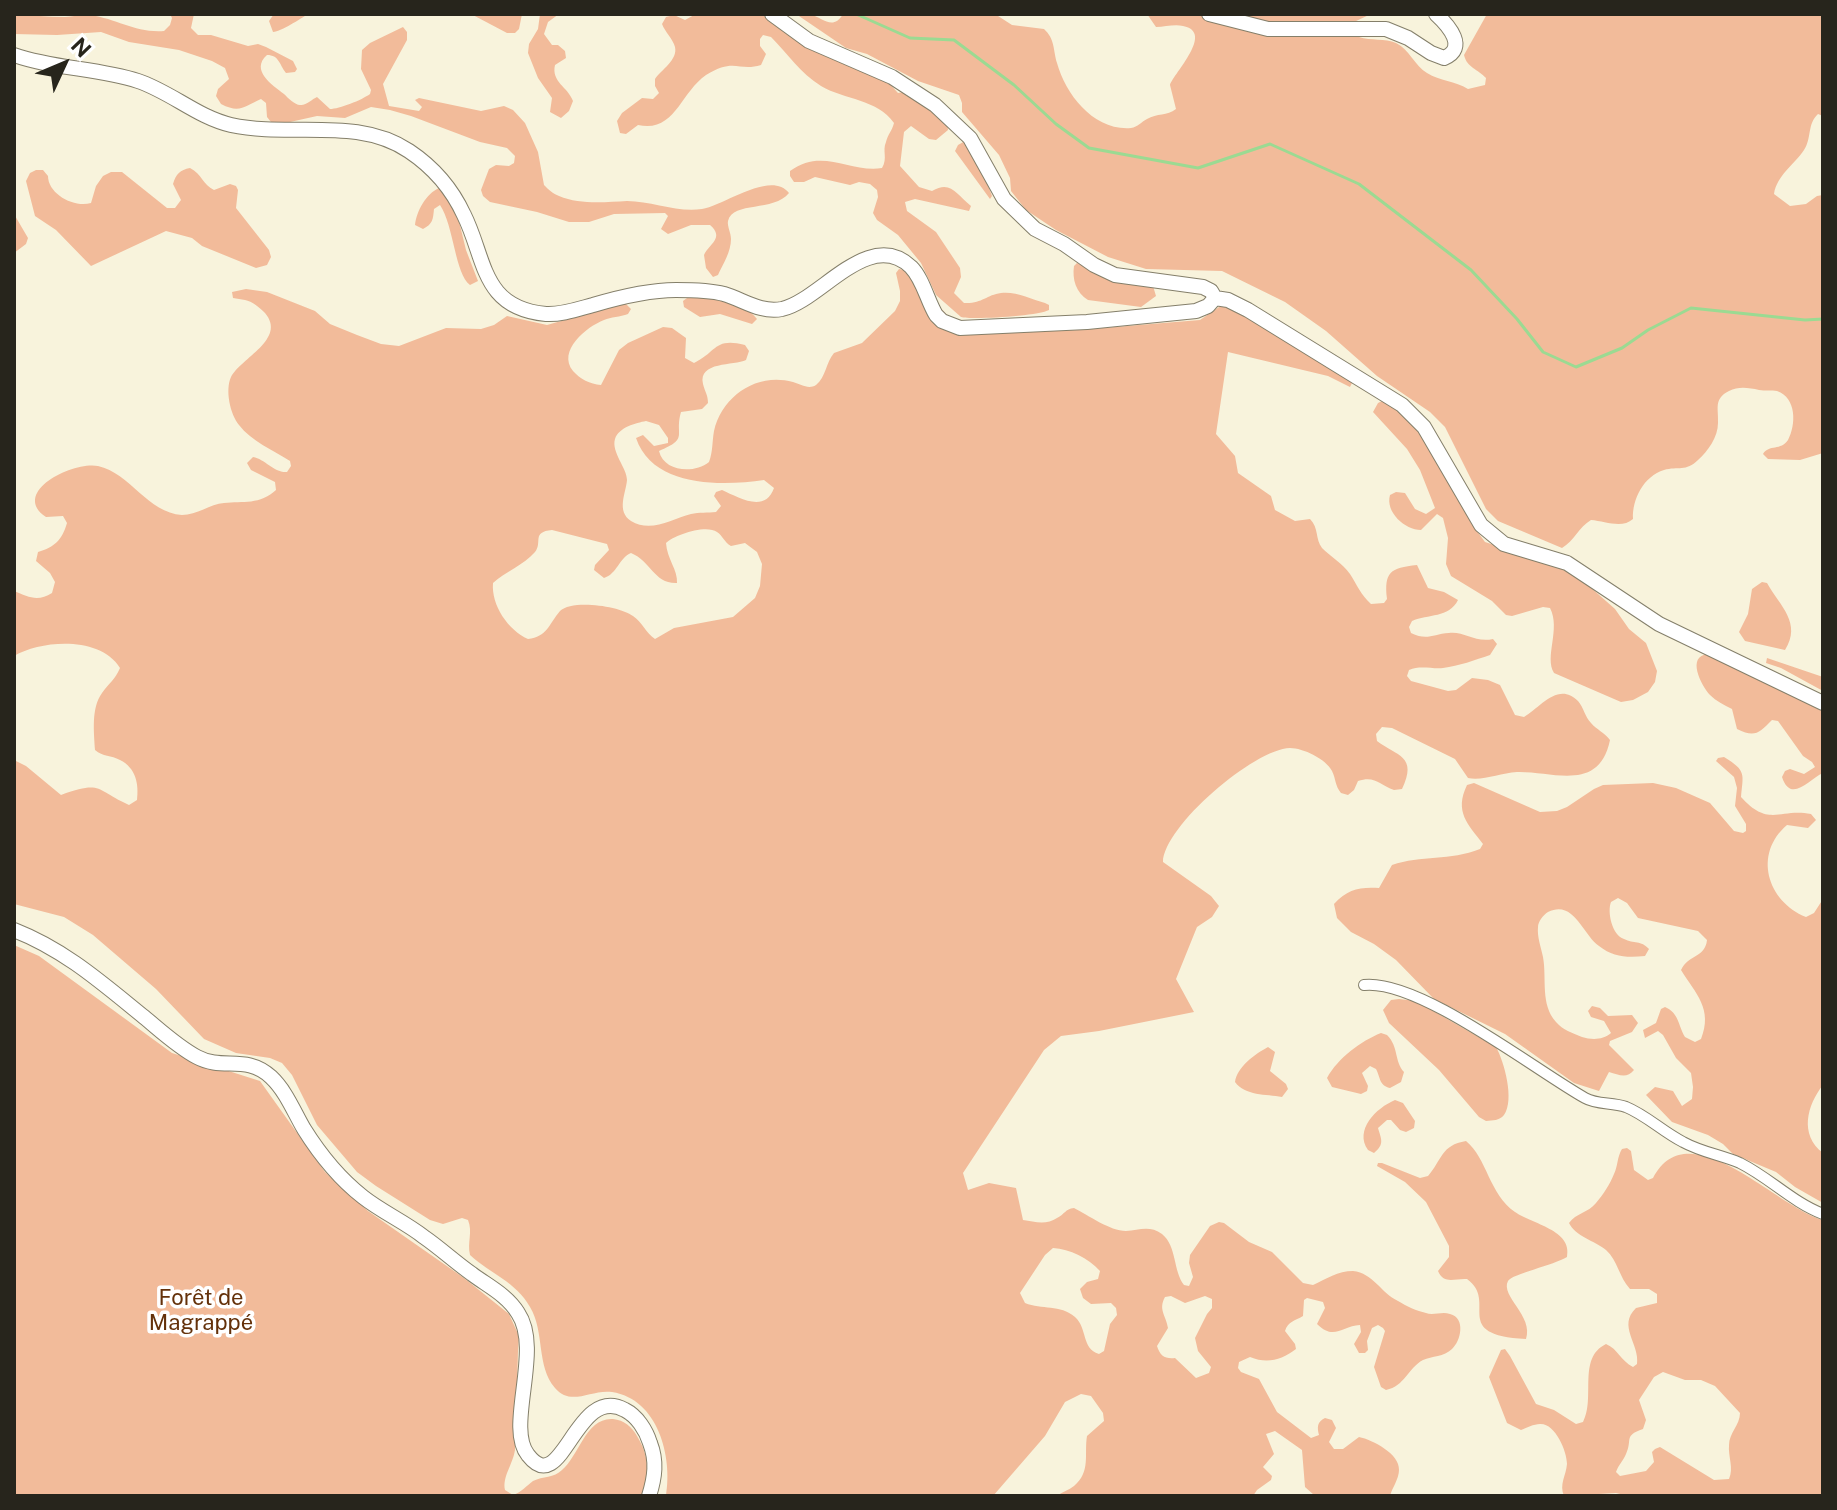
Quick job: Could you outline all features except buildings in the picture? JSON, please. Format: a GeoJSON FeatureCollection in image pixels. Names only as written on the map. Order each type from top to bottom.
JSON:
{"type":"FeatureCollection","features":[{"type":"Feature","properties":{"kind":"street"},"geometry":{"type":"LineString","coordinates":[[772,14],[809,41],[892,77],[935,105],[970,138],[1004,199],[1035,229],[1109,272],[1132,279],[1203,287],[1211,291],[1215,298]]}},
{"type":"Feature","properties":{"kind":"street"},"geometry":{"type":"LineString","coordinates":[[1209,14],[1268,29],[1386,29],[1444,58],[1452,53],[1455,39],[1436,14]]}},
{"type":"Feature","properties":{"kind":"street"},"geometry":{"type":"LineString","coordinates":[[14,55],[49,65],[138,81],[203,115],[230,124],[266,129],[355,132],[398,145],[426,164],[451,193],[467,220],[480,264],[491,285],[511,304],[532,311],[555,314],[627,296],[677,290],[722,294],[758,307],[780,309],[808,296],[862,260],[879,256],[899,260],[911,267],[936,315],[942,321],[960,328],[1087,322],[1184,313],[1205,308],[1215,298]]}},
{"type":"Feature","properties":{"kind":"street"},"geometry":{"type":"LineString","coordinates":[[1215,298],[1228,300],[1248,310],[1402,405],[1424,427],[1481,525],[1493,537],[1504,544],[1567,563],[1659,624],[1823,703]]}},
{"type":"Feature","properties":{"kind":"street"},"geometry":{"type":"LineString","coordinates":[[14,930],[83,966],[198,1058],[248,1063],[275,1080],[308,1135],[356,1191],[498,1292],[519,1314],[527,1350],[522,1439],[528,1456],[541,1463],[551,1462],[564,1451],[589,1414],[605,1406],[621,1408],[640,1424],[651,1444],[655,1472],[649,1496]]}},
{"type":"Feature","properties":{"kind":"street"},"geometry":{"type":"LineString","coordinates":[[1364,985],[1385,987],[1427,1002],[1508,1048],[1582,1096],[1596,1103],[1612,1103],[1628,1108],[1680,1141],[1749,1168],[1796,1201],[1823,1214]]}},
{"type":"Feature","properties":{"kind":"green space"},"geometry":{"type":"Polygon","coordinates":[[[14,14],[90,15],[135,28],[164,31],[170,25],[170,14],[194,14],[191,28],[198,35],[211,35],[248,46],[258,44],[293,61],[297,69],[286,73],[276,58],[267,55],[262,61],[262,72],[269,82],[296,104],[304,104],[317,97],[330,109],[370,94],[361,69],[362,50],[403,27],[407,40],[383,84],[389,106],[419,111],[422,107],[415,100],[419,98],[481,111],[504,106],[513,110],[525,123],[538,152],[544,185],[557,195],[584,202],[636,202],[693,210],[771,185],[789,193],[774,203],[746,208],[731,215],[728,221],[730,249],[718,275],[713,277],[706,268],[704,255],[716,237],[710,225],[691,225],[668,234],[661,229],[668,216],[665,213],[614,214],[589,222],[569,222],[490,202],[481,190],[489,169],[514,163],[515,156],[507,148],[480,142],[411,116],[371,107],[345,118],[317,116],[281,124],[271,122],[267,117],[266,103],[261,99],[238,109],[221,104],[216,96],[218,89],[229,79],[225,68],[212,61],[179,50],[129,42],[101,32],[14,34],[14,14]]]}},
{"type":"Feature","properties":{"kind":"green space"},"geometry":{"type":"Polygon","coordinates":[[[274,14],[308,14],[273,32],[269,21],[274,14]]]}},
{"type":"Feature","properties":{"kind":"green space"},"geometry":{"type":"Polygon","coordinates":[[[471,14],[522,14],[519,29],[515,33],[507,33],[471,14]]]}},
{"type":"Feature","properties":{"kind":"green space"},"geometry":{"type":"Polygon","coordinates":[[[540,14],[559,14],[548,22],[544,34],[552,45],[558,45],[565,51],[566,58],[555,65],[554,71],[573,101],[569,111],[561,118],[550,112],[552,98],[538,78],[528,53],[529,44],[538,29],[540,14]]]}},
{"type":"Feature","properties":{"kind":"green space"},"geometry":{"type":"Polygon","coordinates":[[[696,14],[761,14],[805,42],[888,82],[898,93],[910,91],[947,122],[948,130],[936,140],[929,139],[911,126],[904,132],[900,166],[919,187],[932,191],[944,187],[953,190],[971,206],[969,211],[915,199],[905,202],[907,211],[936,232],[960,268],[961,277],[954,293],[964,303],[1006,293],[1045,303],[1049,305],[1049,310],[1005,317],[961,317],[936,295],[921,263],[898,235],[877,220],[873,213],[877,190],[870,184],[859,182],[850,185],[815,177],[794,182],[790,171],[813,161],[882,168],[885,145],[894,123],[879,109],[821,86],[800,69],[771,37],[763,35],[760,39],[760,46],[766,54],[761,65],[730,66],[716,70],[697,83],[676,110],[661,123],[638,125],[626,134],[620,133],[617,121],[622,113],[642,98],[653,99],[659,93],[655,79],[674,56],[674,44],[662,24],[666,17],[674,15],[685,20],[696,14]]]}},
{"type":"Feature","properties":{"kind":"green space"},"geometry":{"type":"Polygon","coordinates":[[[796,14],[810,14],[832,23],[843,14],[995,14],[1012,25],[1044,29],[1052,40],[1067,87],[1084,109],[1105,124],[1131,128],[1176,109],[1170,85],[1194,44],[1192,30],[1180,25],[1156,27],[1147,14],[1371,14],[1354,22],[1359,37],[1396,43],[1427,73],[1468,89],[1485,85],[1486,78],[1470,66],[1464,55],[1487,14],[1823,14],[1823,116],[1818,114],[1815,118],[1806,145],[1782,176],[1774,194],[1790,206],[1806,204],[1823,195],[1823,453],[1800,460],[1768,459],[1763,454],[1768,449],[1788,440],[1793,420],[1791,406],[1784,394],[1777,391],[1736,388],[1724,394],[1719,401],[1716,433],[1705,452],[1690,466],[1664,470],[1651,477],[1637,496],[1633,519],[1629,522],[1619,524],[1591,520],[1562,548],[1498,521],[1486,509],[1445,427],[1430,412],[1377,376],[1326,331],[1285,302],[1222,271],[1146,269],[1108,257],[1056,230],[1026,210],[1011,191],[1010,178],[999,155],[962,112],[959,95],[918,81],[867,54],[846,48],[796,14]]]}},
{"type":"Feature","properties":{"kind":"green space"},"geometry":{"type":"Polygon","coordinates":[[[965,141],[983,172],[992,196],[990,199],[955,151],[965,141]]]}},
{"type":"Feature","properties":{"kind":"green space"},"geometry":{"type":"Polygon","coordinates":[[[190,168],[214,190],[230,184],[236,186],[236,208],[269,250],[271,257],[267,265],[256,268],[202,246],[192,238],[166,231],[91,266],[56,230],[35,216],[26,181],[30,173],[43,170],[57,194],[84,204],[91,203],[103,176],[122,172],[167,208],[175,208],[181,200],[174,181],[179,173],[190,168]]]}},
{"type":"Feature","properties":{"kind":"green space"},"geometry":{"type":"Polygon","coordinates":[[[439,188],[456,209],[466,250],[478,281],[470,285],[461,271],[440,205],[434,209],[429,225],[423,229],[415,225],[423,203],[439,188]]]}},
{"type":"Feature","properties":{"kind":"green space"},"geometry":{"type":"Polygon","coordinates":[[[14,214],[28,238],[26,244],[14,253],[14,214]]]}},
{"type":"Feature","properties":{"kind":"green space"},"geometry":{"type":"Polygon","coordinates":[[[1077,263],[1093,273],[1153,286],[1156,296],[1141,307],[1088,300],[1080,294],[1074,281],[1074,266],[1077,263]]]}},
{"type":"Feature","properties":{"kind":"green space"},"geometry":{"type":"Polygon","coordinates":[[[899,269],[905,270],[964,333],[1078,330],[1200,320],[1222,305],[1241,312],[1354,379],[1350,387],[1328,376],[1228,352],[1216,434],[1235,456],[1238,473],[1271,496],[1275,510],[1295,521],[1310,519],[1322,548],[1347,570],[1371,604],[1384,603],[1387,599],[1387,583],[1391,573],[1417,565],[1428,588],[1458,600],[1444,613],[1412,621],[1409,627],[1411,633],[1426,637],[1454,633],[1493,639],[1497,644],[1490,655],[1467,663],[1409,670],[1407,676],[1411,681],[1448,691],[1456,690],[1472,678],[1488,680],[1500,685],[1515,715],[1524,717],[1556,695],[1571,696],[1578,701],[1591,723],[1610,740],[1604,757],[1596,767],[1585,773],[1573,776],[1517,772],[1474,779],[1468,778],[1455,759],[1392,728],[1382,727],[1376,734],[1377,741],[1406,763],[1408,770],[1402,789],[1394,790],[1364,779],[1358,781],[1348,795],[1341,793],[1325,762],[1295,748],[1274,752],[1234,775],[1194,810],[1178,829],[1167,847],[1163,862],[1211,896],[1219,906],[1212,917],[1197,927],[1176,979],[1194,1012],[1061,1036],[1044,1050],[963,1173],[968,1190],[989,1183],[1016,1188],[1023,1220],[1049,1222],[1074,1208],[1106,1226],[1120,1230],[1158,1231],[1170,1245],[1184,1285],[1189,1286],[1193,1277],[1190,1255],[1210,1226],[1219,1222],[1249,1242],[1272,1252],[1303,1283],[1313,1285],[1337,1274],[1353,1271],[1366,1275],[1392,1297],[1412,1308],[1429,1314],[1455,1316],[1460,1330],[1458,1341],[1452,1349],[1423,1360],[1398,1385],[1386,1390],[1381,1387],[1374,1367],[1385,1331],[1383,1328],[1378,1325],[1372,1328],[1367,1341],[1368,1350],[1359,1353],[1354,1344],[1361,1332],[1360,1325],[1333,1332],[1323,1329],[1317,1324],[1325,1308],[1323,1302],[1307,1298],[1304,1300],[1303,1316],[1290,1323],[1285,1331],[1296,1349],[1274,1360],[1250,1357],[1239,1362],[1241,1372],[1259,1379],[1277,1412],[1311,1438],[1319,1435],[1318,1425],[1325,1418],[1332,1420],[1336,1428],[1329,1442],[1334,1449],[1343,1449],[1359,1437],[1390,1453],[1399,1470],[1390,1496],[1314,1495],[1305,1487],[1302,1450],[1275,1431],[1266,1434],[1274,1454],[1263,1467],[1272,1476],[1271,1480],[1253,1496],[1057,1496],[1072,1487],[1083,1475],[1087,1436],[1104,1421],[1103,1413],[1091,1396],[1081,1394],[1065,1402],[1045,1436],[993,1496],[666,1496],[668,1481],[664,1448],[651,1418],[628,1397],[612,1392],[575,1397],[561,1394],[555,1388],[545,1370],[538,1327],[530,1307],[510,1285],[470,1255],[468,1220],[462,1218],[443,1224],[430,1220],[376,1186],[357,1172],[317,1125],[292,1075],[282,1063],[236,1053],[204,1039],[156,989],[93,935],[64,917],[14,904],[14,760],[61,795],[92,788],[129,805],[137,800],[138,794],[137,782],[130,767],[95,750],[94,720],[98,699],[120,668],[99,650],[70,644],[40,647],[14,656],[14,591],[38,598],[52,593],[55,582],[36,561],[38,552],[49,548],[60,538],[67,523],[63,516],[46,517],[37,507],[35,498],[49,480],[74,468],[87,466],[109,470],[159,507],[182,515],[219,504],[258,500],[276,490],[275,482],[251,470],[247,463],[253,457],[287,472],[290,461],[244,431],[233,415],[229,402],[231,377],[267,340],[270,322],[258,307],[233,298],[232,292],[246,289],[267,292],[315,311],[330,324],[381,344],[399,346],[446,328],[481,329],[507,316],[547,325],[625,303],[631,309],[628,314],[597,323],[582,334],[571,348],[569,363],[573,371],[582,379],[601,385],[619,350],[663,327],[672,328],[686,338],[685,358],[694,363],[721,344],[745,345],[749,351],[746,360],[706,371],[703,384],[708,403],[702,409],[681,412],[678,439],[659,451],[673,467],[688,469],[709,462],[718,418],[733,397],[754,384],[767,381],[780,380],[807,387],[816,385],[834,353],[862,343],[895,311],[900,301],[896,273],[899,269]],[[646,421],[620,431],[614,444],[625,470],[624,512],[631,521],[646,526],[691,514],[716,512],[721,506],[714,496],[716,492],[722,490],[758,502],[770,496],[774,488],[764,480],[710,483],[673,475],[645,454],[636,438],[643,435],[654,446],[668,443],[659,425],[646,421]],[[712,530],[690,532],[666,543],[677,583],[663,580],[631,553],[604,578],[594,570],[609,550],[607,544],[546,531],[540,535],[531,557],[493,583],[495,600],[502,616],[514,630],[528,639],[544,633],[566,607],[585,605],[627,612],[655,639],[674,628],[733,617],[755,598],[760,586],[762,564],[757,552],[745,543],[731,546],[712,530]],[[1053,1248],[1020,1293],[1025,1303],[1057,1309],[1075,1317],[1089,1347],[1099,1354],[1104,1351],[1110,1324],[1117,1315],[1116,1308],[1111,1303],[1091,1304],[1083,1298],[1080,1289],[1087,1282],[1098,1279],[1100,1271],[1084,1258],[1066,1250],[1053,1248]],[[1171,1296],[1165,1297],[1162,1309],[1168,1328],[1157,1346],[1161,1354],[1175,1358],[1196,1378],[1209,1373],[1211,1367],[1198,1351],[1195,1338],[1212,1308],[1212,1299],[1205,1296],[1185,1303],[1171,1296]]]}},
{"type":"Feature","properties":{"kind":"green space"},"geometry":{"type":"Polygon","coordinates":[[[691,295],[735,303],[757,319],[752,324],[720,314],[700,317],[684,307],[683,301],[691,295]]]}},
{"type":"Feature","properties":{"kind":"green space"},"geometry":{"type":"Polygon","coordinates":[[[1382,401],[1392,404],[1421,430],[1471,523],[1485,542],[1562,567],[1580,578],[1615,609],[1629,629],[1646,643],[1657,671],[1655,682],[1648,692],[1621,702],[1554,673],[1551,659],[1554,625],[1550,608],[1506,615],[1492,601],[1451,576],[1446,564],[1448,538],[1443,518],[1437,514],[1421,530],[1409,527],[1393,514],[1389,501],[1390,495],[1396,492],[1405,493],[1415,509],[1426,514],[1435,508],[1420,470],[1407,449],[1373,412],[1382,401]]]}},
{"type":"Feature","properties":{"kind":"green space"},"geometry":{"type":"Polygon","coordinates":[[[1762,582],[1767,583],[1790,623],[1790,640],[1785,650],[1745,641],[1739,632],[1748,614],[1752,589],[1762,582]]]}},
{"type":"Feature","properties":{"kind":"green space"},"geometry":{"type":"Polygon","coordinates":[[[1708,654],[1810,701],[1823,712],[1823,773],[1795,789],[1786,785],[1782,777],[1785,771],[1790,769],[1804,774],[1815,767],[1803,756],[1778,721],[1772,720],[1753,734],[1737,729],[1732,709],[1710,695],[1697,672],[1698,660],[1708,654]]]}},
{"type":"Feature","properties":{"kind":"green space"},"geometry":{"type":"Polygon","coordinates":[[[1767,658],[1823,677],[1823,691],[1766,663],[1767,658]]]}},
{"type":"Feature","properties":{"kind":"green space"},"geometry":{"type":"Polygon","coordinates":[[[1724,757],[1742,774],[1741,797],[1759,812],[1774,815],[1811,814],[1816,820],[1808,828],[1787,825],[1770,849],[1768,863],[1774,889],[1793,910],[1806,917],[1814,913],[1823,899],[1823,1085],[1813,1102],[1808,1129],[1815,1146],[1823,1153],[1823,1203],[1776,1172],[1733,1154],[1708,1135],[1672,1122],[1646,1095],[1655,1087],[1673,1091],[1682,1106],[1692,1099],[1691,1073],[1676,1058],[1663,1035],[1658,1031],[1645,1038],[1643,1030],[1656,1023],[1661,1009],[1665,1007],[1676,1016],[1685,1037],[1695,1042],[1701,1039],[1704,1010],[1681,970],[1706,946],[1707,940],[1698,931],[1638,918],[1627,903],[1618,898],[1611,902],[1610,911],[1616,933],[1649,949],[1645,956],[1626,957],[1599,946],[1565,910],[1548,912],[1541,919],[1538,931],[1546,999],[1556,1022],[1571,1033],[1593,1039],[1611,1033],[1604,1021],[1591,1017],[1588,1011],[1592,1006],[1600,1008],[1608,1016],[1632,1015],[1638,1023],[1632,1032],[1610,1041],[1609,1045],[1634,1070],[1626,1075],[1609,1072],[1599,1091],[1574,1083],[1505,1034],[1434,999],[1396,960],[1351,932],[1337,918],[1334,904],[1339,899],[1354,890],[1379,888],[1392,865],[1480,849],[1483,844],[1462,810],[1467,785],[1474,783],[1540,812],[1567,807],[1603,785],[1653,783],[1676,788],[1710,803],[1734,831],[1743,833],[1746,824],[1735,806],[1737,788],[1734,777],[1716,761],[1724,757]]]}},
{"type":"Feature","properties":{"kind":"green space","name":"Forêt de Magrappé"},"geometry":{"type":"Polygon","coordinates":[[[14,945],[39,956],[172,1053],[260,1081],[325,1172],[368,1211],[464,1278],[509,1314],[519,1336],[515,1450],[505,1480],[505,1490],[513,1495],[533,1481],[559,1473],[596,1424],[613,1419],[630,1427],[644,1451],[647,1473],[642,1496],[14,1496],[14,945]]]}},
{"type":"Feature","properties":{"kind":"green space"},"geometry":{"type":"Polygon","coordinates":[[[1391,1000],[1416,1001],[1496,1047],[1505,1071],[1509,1100],[1502,1117],[1486,1121],[1479,1117],[1439,1070],[1389,1023],[1383,1010],[1391,1000]]]}},
{"type":"Feature","properties":{"kind":"green space"},"geometry":{"type":"Polygon","coordinates":[[[1381,1033],[1387,1035],[1393,1044],[1404,1072],[1401,1082],[1386,1087],[1376,1069],[1370,1066],[1362,1073],[1367,1091],[1361,1094],[1332,1087],[1327,1078],[1337,1064],[1358,1045],[1381,1033]]]}},
{"type":"Feature","properties":{"kind":"green space"},"geometry":{"type":"Polygon","coordinates":[[[1268,1047],[1275,1052],[1270,1071],[1288,1089],[1282,1097],[1250,1092],[1235,1082],[1243,1066],[1268,1047]]]}},
{"type":"Feature","properties":{"kind":"green space"},"geometry":{"type":"Polygon","coordinates":[[[1395,1100],[1403,1103],[1415,1121],[1414,1128],[1406,1132],[1387,1120],[1378,1128],[1381,1144],[1374,1153],[1368,1150],[1364,1142],[1365,1128],[1374,1114],[1395,1100]]]}},
{"type":"Feature","properties":{"kind":"green space"},"geometry":{"type":"Polygon","coordinates":[[[1466,1141],[1506,1204],[1515,1212],[1558,1234],[1567,1248],[1567,1257],[1508,1281],[1509,1293],[1525,1322],[1526,1339],[1503,1336],[1489,1331],[1482,1324],[1476,1288],[1467,1279],[1443,1278],[1438,1271],[1449,1257],[1449,1246],[1426,1202],[1405,1182],[1377,1166],[1382,1163],[1420,1178],[1428,1176],[1451,1146],[1466,1141]]]}},
{"type":"Feature","properties":{"kind":"green space"},"geometry":{"type":"Polygon","coordinates":[[[1622,1149],[1631,1151],[1634,1170],[1648,1180],[1669,1160],[1688,1154],[1710,1158],[1823,1220],[1823,1496],[1629,1496],[1616,1493],[1564,1496],[1562,1488],[1566,1459],[1555,1433],[1545,1425],[1521,1430],[1507,1423],[1489,1377],[1501,1350],[1505,1349],[1510,1356],[1536,1404],[1554,1410],[1576,1424],[1583,1422],[1587,1412],[1589,1369],[1597,1350],[1606,1344],[1633,1367],[1637,1364],[1629,1328],[1631,1315],[1636,1308],[1657,1303],[1657,1294],[1649,1289],[1630,1289],[1610,1254],[1569,1223],[1593,1206],[1601,1196],[1612,1178],[1622,1149]],[[1663,1372],[1654,1377],[1639,1400],[1646,1420],[1643,1429],[1631,1436],[1616,1472],[1620,1476],[1646,1471],[1654,1462],[1652,1452],[1660,1447],[1714,1480],[1729,1479],[1729,1441],[1740,1413],[1715,1386],[1701,1380],[1685,1380],[1663,1372]]]}},
{"type":"Feature","properties":{"kind":"waterway"},"geometry":{"type":"LineString","coordinates":[[856,14],[910,38],[954,40],[1089,148],[1198,168],[1270,144],[1359,184],[1471,270],[1543,352],[1576,367],[1622,348],[1648,330],[1691,308],[1805,320],[1823,319]]}}]}
